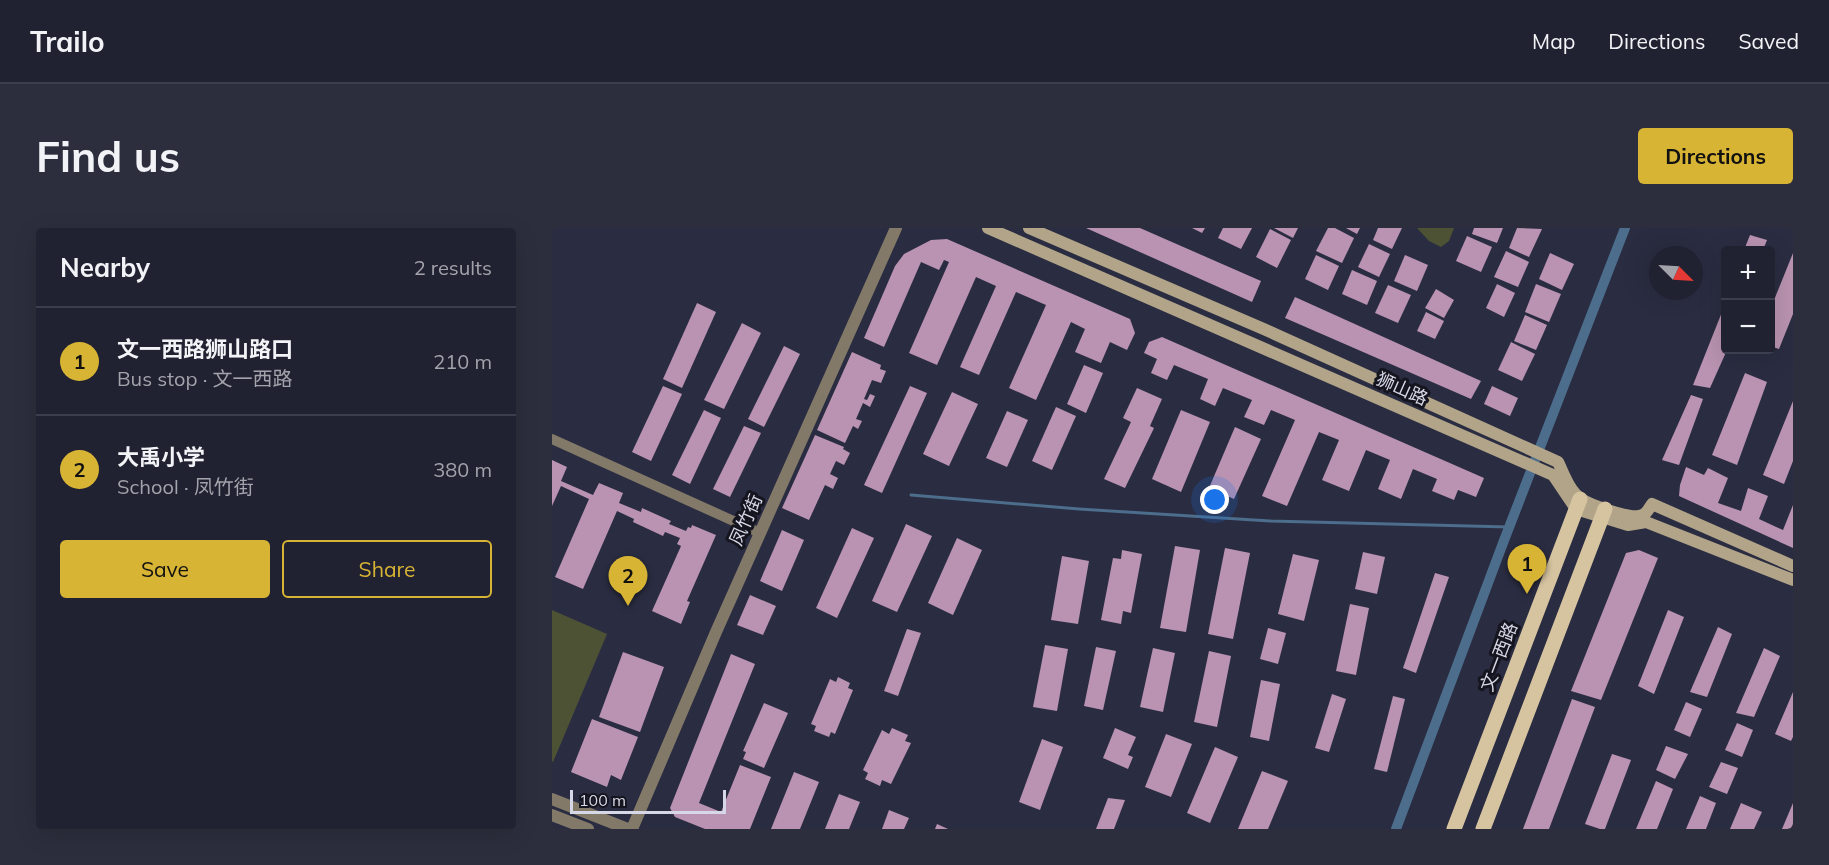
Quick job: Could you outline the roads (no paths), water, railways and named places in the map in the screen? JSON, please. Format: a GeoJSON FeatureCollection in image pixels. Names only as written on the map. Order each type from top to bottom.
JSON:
{"type":"FeatureCollection","features":[{"type":"Feature","properties":{"kind":"main road","name":"狮山路"},"geometry":{"type":"LineString","coordinates":[[988,228],[1553,475],[1578,504]]}},
{"type":"Feature","properties":{"kind":"main road","name":"狮山路"},"geometry":{"type":"LineString","coordinates":[[1029,228],[1266,330],[1558,462],[1578,504]]}},
{"type":"Feature","properties":{"kind":"main road"},"geometry":{"type":"LineString","coordinates":[[1578,504],[1628,525],[1646,522],[1793,580]]}},
{"type":"Feature","properties":{"kind":"main road","name":"文一西路"},"geometry":{"type":"LineString","coordinates":[[1456,822],[1578,504]]}},
{"type":"Feature","properties":{"kind":"main road"},"geometry":{"type":"LineString","coordinates":[[1603,513],[1637,517],[1646,513],[1652,504],[1793,566]]}},
{"type":"Feature","properties":{"kind":"main road"},"geometry":{"type":"LineString","coordinates":[[1484,828],[1603,513]]}},
{"type":"Feature","properties":{"kind":"street","name":"凤竹街"},"geometry":{"type":"LineString","coordinates":[[630,829],[896,228]]}},
{"type":"Feature","properties":{"kind":"street"},"geometry":{"type":"LineString","coordinates":[[552,440],[760,533]]}},
{"type":"Feature","properties":{"kind":"street"},"geometry":{"type":"LineString","coordinates":[[552,799],[630,829]]}},
{"type":"Feature","properties":{"kind":"street"},"geometry":{"type":"LineString","coordinates":[[552,815],[588,829]]}},
{"type":"Feature","properties":{"kind":"waterway"},"geometry":{"type":"LineString","coordinates":[[1396,829],[1503,543],[1625,228]]}},
{"type":"Feature","properties":{"kind":"waterway"},"geometry":{"type":"LineString","coordinates":[[911,495],[1079,509],[1270,521],[1509,527]]}},
{"type":"Feature","properties":{"kind":"place","name":"文一西路狮山路口"},"geometry":{"type":"Point","coordinates":[1527,594]}},
{"type":"Feature","properties":{"kind":"place","name":"大禹小学"},"geometry":{"type":"Point","coordinates":[628,606]}}]}
